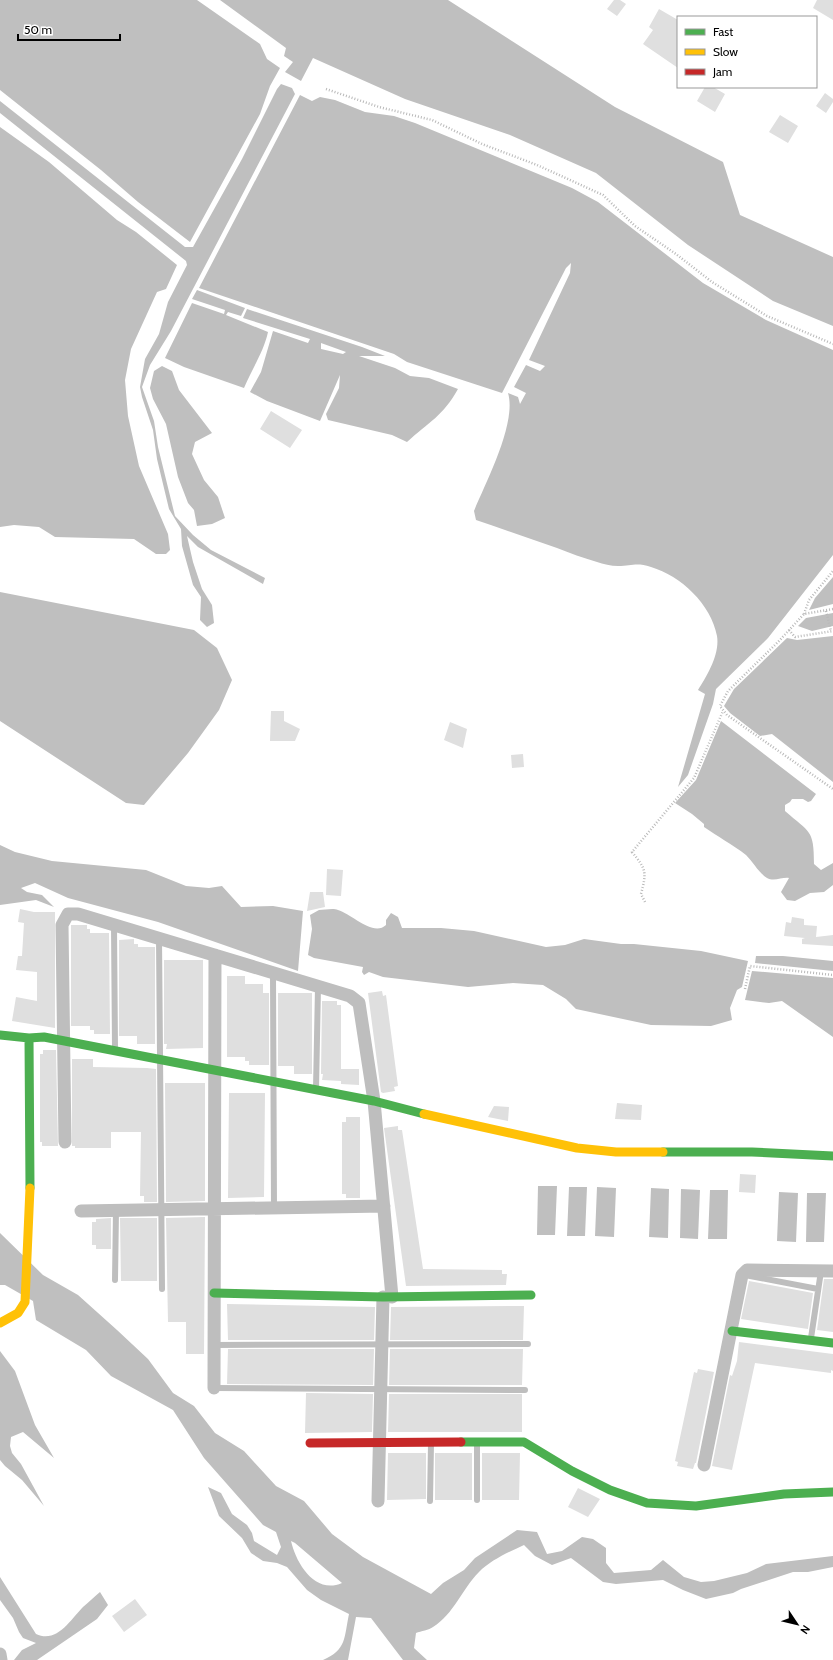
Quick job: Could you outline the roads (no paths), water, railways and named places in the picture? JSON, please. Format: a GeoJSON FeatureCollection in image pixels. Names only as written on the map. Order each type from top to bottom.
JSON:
{"type":"FeatureCollection","features":[{"type":"Feature","properties":{"kind":"street"},"geometry":{"type":"LineString","coordinates":[[65,1142],[62,922],[68,914],[75,913],[350,996],[359,1003],[374,1101],[384,1206],[388,1297],[382,1345],[378,1501]]}},
{"type":"Feature","properties":{"kind":"street"},"geometry":{"type":"LineString","coordinates":[[214,955],[214,1388]]}},
{"type":"Feature","properties":{"kind":"street"},"geometry":{"type":"LineString","coordinates":[[0,1035],[29,1038],[44,1037],[273,1081],[374,1101],[437,1118],[577,1148],[616,1152],[752,1152],[833,1156]]}},
{"type":"Feature","properties":{"kind":"street"},"geometry":{"type":"LineString","coordinates":[[0,1323],[16,1315],[24,1307],[25,1302],[30,1190],[29,1038]]}},
{"type":"Feature","properties":{"kind":"street"},"geometry":{"type":"LineString","coordinates":[[81,1211],[384,1206]]}},
{"type":"Feature","properties":{"kind":"street"},"geometry":{"type":"LineString","coordinates":[[704,1465],[742,1275],[746,1270],[827,1271]]}},
{"type":"Feature","properties":{"kind":"street"},"geometry":{"type":"LineString","coordinates":[[214,1293],[388,1297],[531,1295]]}},
{"type":"Feature","properties":{"kind":"street"},"geometry":{"type":"LineString","coordinates":[[732,1330],[833,1343]]}},
{"type":"Feature","properties":{"kind":"street"},"geometry":{"type":"LineString","coordinates":[[310,1443],[524,1442],[578,1474],[610,1490],[647,1503],[696,1506],[784,1494],[833,1492]]}},
{"type":"Feature","properties":{"kind":"street"},"geometry":{"type":"LineString","coordinates":[[0,1654],[1,1660]]}},
{"type":"Feature","properties":{"kind":"lane"},"geometry":{"type":"LineString","coordinates":[[114,925],[115,1051]]}},
{"type":"Feature","properties":{"kind":"lane"},"geometry":{"type":"LineString","coordinates":[[159,938],[162,1289]]}},
{"type":"Feature","properties":{"kind":"lane"},"geometry":{"type":"LineString","coordinates":[[273,973],[274,1208]]}},
{"type":"Feature","properties":{"kind":"lane"},"geometry":{"type":"LineString","coordinates":[[316,1090],[318,987]]}},
{"type":"Feature","properties":{"kind":"lane"},"geometry":{"type":"LineString","coordinates":[[115,1280],[116,1210]]}},
{"type":"Feature","properties":{"kind":"lane"},"geometry":{"type":"LineString","coordinates":[[811,1340],[818,1289],[827,1271]]}},
{"type":"Feature","properties":{"kind":"lane"},"geometry":{"type":"LineString","coordinates":[[742,1275],[818,1289]]}},
{"type":"Feature","properties":{"kind":"lane"},"geometry":{"type":"LineString","coordinates":[[214,1345],[528,1344]]}},
{"type":"Feature","properties":{"kind":"lane"},"geometry":{"type":"LineString","coordinates":[[214,1388],[525,1390]]}},
{"type":"Feature","properties":{"kind":"lane"},"geometry":{"type":"LineString","coordinates":[[430,1501],[431,1442]]}},
{"type":"Feature","properties":{"kind":"lane"},"geometry":{"type":"LineString","coordinates":[[477,1442],[477,1500]]}}]}
